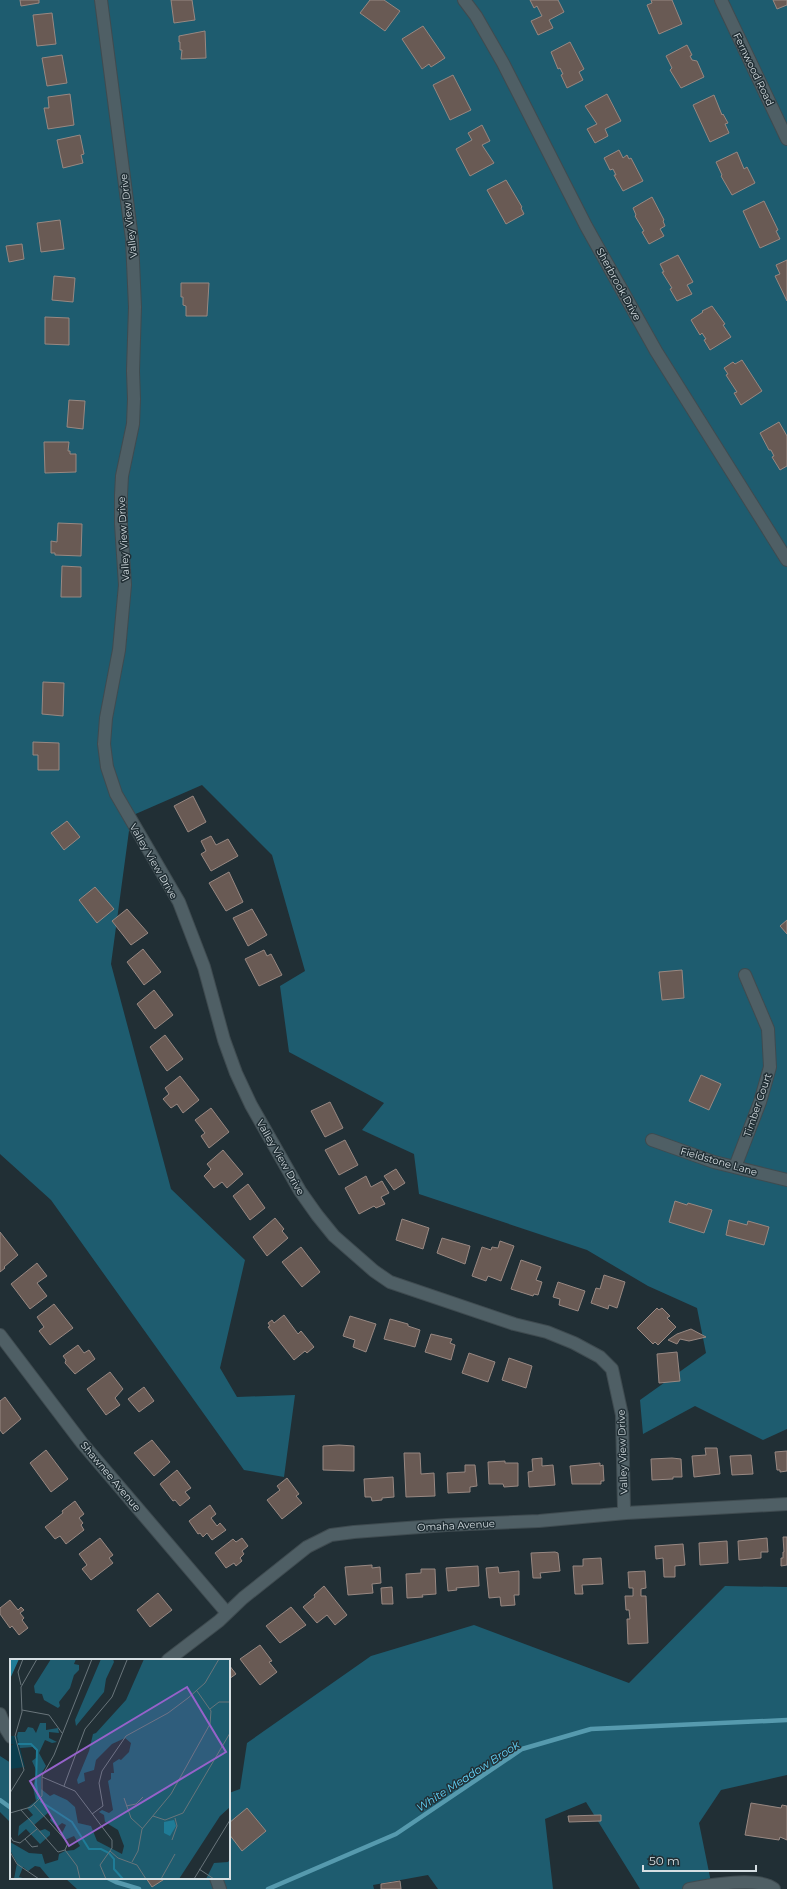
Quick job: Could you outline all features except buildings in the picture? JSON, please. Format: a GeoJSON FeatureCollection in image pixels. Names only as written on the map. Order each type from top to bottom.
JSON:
{"type":"FeatureCollection","features":[{"type":"Feature","properties":{"kind":"street","name":"Valley View Drive"},"geometry":{"type":"LineString","coordinates":[[101,0],[132,240],[135,307],[133,424],[122,476],[121,495],[121,524],[126,584],[119,650],[106,718],[104,744],[107,767],[116,794],[178,902],[204,967],[224,1040],[236,1073],[251,1105],[300,1191],[334,1236],[374,1271],[390,1282],[514,1324],[546,1332],[600,1357],[612,1369],[622,1415],[624,1509],[626,1513]]}},
{"type":"Feature","properties":{"kind":"street","name":"Sherbrook Drive"},"geometry":{"type":"LineString","coordinates":[[464,0],[476,16],[503,63],[586,226],[656,351],[787,560]]}},
{"type":"Feature","properties":{"kind":"street","name":"Fernwood Road"},"geometry":{"type":"LineString","coordinates":[[721,0],[787,139]]}},
{"type":"Feature","properties":{"kind":"street","name":"Timber Court"},"geometry":{"type":"LineString","coordinates":[[735,1167],[760,1102],[770,1068],[768,1029],[745,975]]}},
{"type":"Feature","properties":{"kind":"street","name":"Fieldstone Lane"},"geometry":{"type":"LineString","coordinates":[[652,1140],[714,1162],[787,1180]]}},
{"type":"Feature","properties":{"kind":"street","name":"Shawnee Avenue"},"geometry":{"type":"LineString","coordinates":[[0,1335],[82,1443],[227,1613]]}},
{"type":"Feature","properties":{"kind":"street","name":"Omaha Avenue"},"geometry":{"type":"LineString","coordinates":[[169,1659],[307,1547],[331,1535],[354,1532],[539,1521],[626,1513],[787,1504]]}},
{"type":"Feature","properties":{"kind":"street"},"geometry":{"type":"LineString","coordinates":[[0,1714],[10,1735]]}},
{"type":"Feature","properties":{"kind":"street"},"geometry":{"type":"LineString","coordinates":[[689,1889],[750,1882],[769,1885],[774,1889]]}},
{"type":"Feature","properties":{"kind":"shaded area"},"geometry":{"type":"Polygon","coordinates":[[[0,0],[787,0],[787,1429],[763,1440],[695,1406],[643,1434],[640,1400],[706,1353],[697,1308],[648,1286],[587,1250],[419,1194],[414,1154],[362,1130],[384,1103],[289,1052],[280,986],[305,971],[272,855],[202,785],[131,816],[111,964],[171,1189],[245,1260],[220,1368],[237,1397],[295,1395],[284,1477],[244,1470],[51,1200],[0,1154],[0,0]]]}},
{"type":"Feature","properties":{"kind":"shaded area"},"geometry":{"type":"Polygon","coordinates":[[[725,1586],[787,1587],[787,1775],[721,1790],[699,1823],[712,1887],[700,1889],[640,1889],[586,1802],[545,1819],[553,1889],[438,1889],[428,1875],[373,1885],[374,1889],[77,1889],[66,1879],[230,1879],[230,1793],[240,1789],[247,1743],[371,1656],[474,1625],[629,1683],[725,1586]]]}},
{"type":"Feature","properties":{"kind":"shaded area"},"geometry":{"type":"Polygon","coordinates":[[[0,1756],[10,1762],[10,1822],[0,1812],[0,1756]]]}},
{"type":"Feature","properties":{"kind":"waterway","name":"White Meadow Brook"},"geometry":{"type":"LineString","coordinates":[[268,1889],[396,1834],[522,1749],[591,1729],[787,1720]]}},
{"type":"Feature","properties":{"kind":"waterway","name":"White Meadow Brook"},"geometry":{"type":"LineString","coordinates":[[0,1800],[10,1807]]}},
{"type":"Feature","properties":{"kind":"waterway","name":"White Meadow Brook"},"geometry":{"type":"LineString","coordinates":[[110,1879],[139,1889]]}}]}
